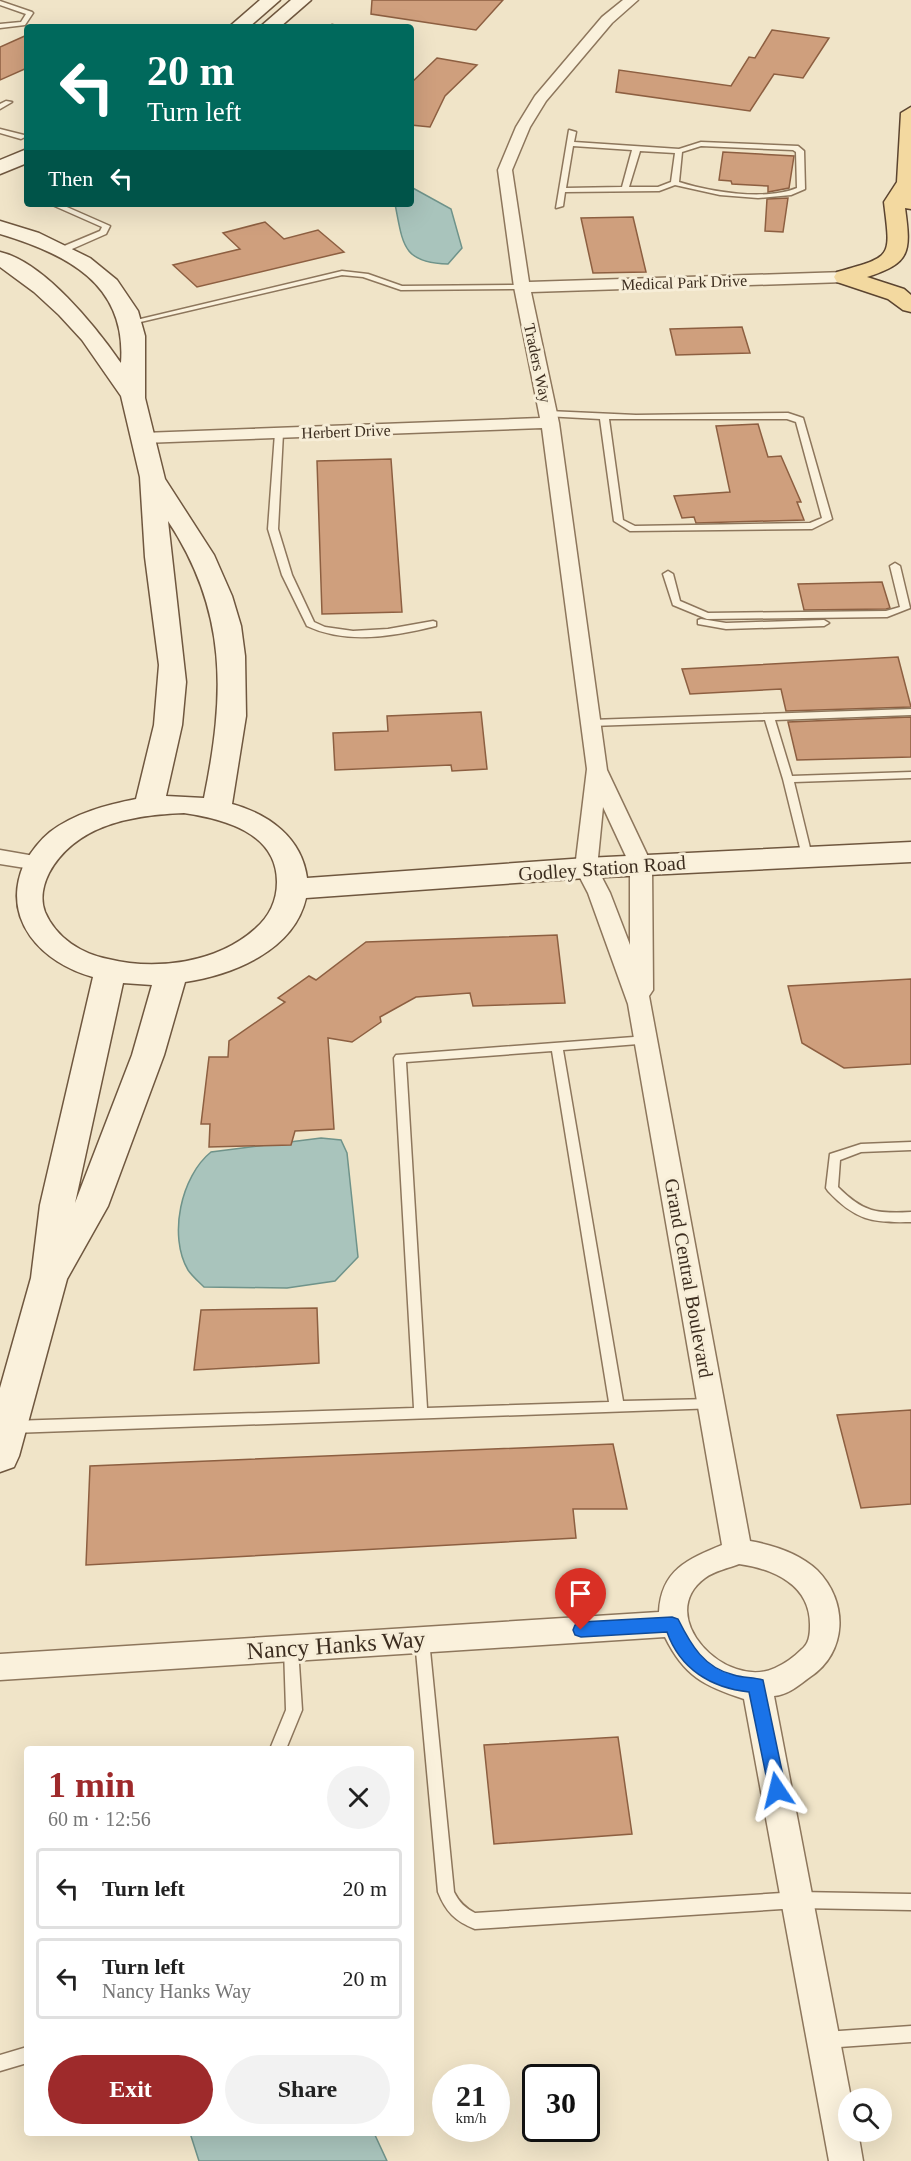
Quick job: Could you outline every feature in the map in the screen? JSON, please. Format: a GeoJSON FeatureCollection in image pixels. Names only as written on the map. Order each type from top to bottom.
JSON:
{"type":"FeatureCollection","features":[{"type":"Feature","properties":{"kind":"main road"},"geometry":{"type":"LineString","coordinates":[[911,113],[906,182],[911,214]]}},
{"type":"Feature","properties":{"kind":"main road"},"geometry":{"type":"LineString","coordinates":[[845,277],[878,267],[893,258],[900,244],[894,202],[906,182]]}},
{"type":"Feature","properties":{"kind":"main road"},"geometry":{"type":"LineString","coordinates":[[845,277],[896,294],[911,305]]}},
{"type":"Feature","properties":{"kind":"street"},"geometry":{"type":"LineString","coordinates":[[242,24],[271,0]]}},
{"type":"Feature","properties":{"kind":"street"},"geometry":{"type":"LineString","coordinates":[[273,24],[302,0]]}},
{"type":"Feature","properties":{"kind":"street","name":"Traders Way"},"geometry":{"type":"LineString","coordinates":[[586,868],[597,769],[549,419],[522,287],[505,170],[523,127],[540,99],[601,27],[631,0]]}},
{"type":"Feature","properties":{"kind":"street"},"geometry":{"type":"LineString","coordinates":[[0,147],[24,142]]}},
{"type":"Feature","properties":{"kind":"street"},"geometry":{"type":"LineString","coordinates":[[0,168],[24,143]]}},
{"type":"Feature","properties":{"kind":"street"},"geometry":{"type":"LineString","coordinates":[[0,227],[60,251],[100,277],[118,294],[132,322],[135,338],[133,395],[152,478],[154,533],[170,630],[172,698],[162,758],[149,805]]}},
{"type":"Feature","properties":{"kind":"street"},"geometry":{"type":"LineString","coordinates":[[0,258],[14,266],[62,304],[82,326],[133,395]]}},
{"type":"Feature","properties":{"kind":"street","name":"Medical Park Drive"},"geometry":{"type":"LineString","coordinates":[[522,287],[845,277]]}},
{"type":"Feature","properties":{"kind":"street","name":"Herbert Drive"},"geometry":{"type":"LineString","coordinates":[[142,438],[549,419]]}},
{"type":"Feature","properties":{"kind":"street"},"geometry":{"type":"LineString","coordinates":[[152,478],[207,565],[228,620],[235,687],[228,756],[217,808]]}},
{"type":"Feature","properties":{"kind":"street","name":"Traders Way"},"geometry":{"type":"LineString","coordinates":[[597,769],[641,865]]}},
{"type":"Feature","properties":{"kind":"street"},"geometry":{"type":"LineString","coordinates":[[184,804],[217,808],[250,821],[276,839],[291,863],[293,889],[282,918],[255,945],[217,964],[171,974],[110,972],[79,962],[54,947],[37,928],[28,907],[28,885],[38,863],[57,842],[83,824],[114,812],[149,805],[184,804]]}},
{"type":"Feature","properties":{"kind":"street","name":"Godley Station Road"},"geometry":{"type":"LineString","coordinates":[[293,889],[586,868],[911,852]]}},
{"type":"Feature","properties":{"kind":"street"},"geometry":{"type":"LineString","coordinates":[[0,857],[38,863]]}},
{"type":"Feature","properties":{"kind":"street","name":"Grand Central Boulevard"},"geometry":{"type":"LineString","coordinates":[[640,1004],[641,865]]}},
{"type":"Feature","properties":{"kind":"street","name":"Grand Central Boulevard"},"geometry":{"type":"LineString","coordinates":[[586,868],[599,893],[640,1004],[738,1552]]}},
{"type":"Feature","properties":{"kind":"street"},"geometry":{"type":"LineString","coordinates":[[4,1441],[49,1278],[57,1205],[110,972]]}},
{"type":"Feature","properties":{"kind":"street"},"geometry":{"type":"LineString","coordinates":[[49,1278],[91,1206],[148,1055],[171,974]]}},
{"type":"Feature","properties":{"kind":"street"},"geometry":{"type":"LineString","coordinates":[[738,1552],[761,1554],[793,1568],[817,1592],[825,1611],[826,1634],[818,1654],[803,1670],[781,1682],[757,1686],[734,1683],[711,1674],[693,1661],[680,1644],[672,1624],[672,1603],[680,1583],[694,1567],[715,1557],[738,1552]]}},
{"type":"Feature","properties":{"kind":"street","name":"Nancy Hanks Way"},"geometry":{"type":"LineString","coordinates":[[0,1667],[672,1624]]}},
{"type":"Feature","properties":{"kind":"street"},"geometry":{"type":"LineString","coordinates":[[757,1686],[846,2161]]}},
{"type":"Feature","properties":{"kind":"lane"},"geometry":{"type":"LineString","coordinates":[[0,3],[30,13],[23,24],[0,26]]}},
{"type":"Feature","properties":{"kind":"lane"},"geometry":{"type":"LineString","coordinates":[[0,107],[8,102]]}},
{"type":"Feature","properties":{"kind":"lane"},"geometry":{"type":"LineString","coordinates":[[0,131],[24,142]]}},
{"type":"Feature","properties":{"kind":"lane"},"geometry":{"type":"LineString","coordinates":[[559,206],[572,132]]}},
{"type":"Feature","properties":{"kind":"lane"},"geometry":{"type":"LineString","coordinates":[[562,190],[659,189],[675,183],[692,189],[767,194],[794,194],[801,189],[800,151],[795,148],[701,144],[679,151],[570,144]]}},
{"type":"Feature","properties":{"kind":"lane"},"geometry":{"type":"LineString","coordinates":[[625,189],[637,147]]}},
{"type":"Feature","properties":{"kind":"lane"},"geometry":{"type":"LineString","coordinates":[[675,183],[679,151]]}},
{"type":"Feature","properties":{"kind":"lane"},"geometry":{"type":"LineString","coordinates":[[60,251],[104,232],[106,226],[61,207]]}},
{"type":"Feature","properties":{"kind":"lane"},"geometry":{"type":"LineString","coordinates":[[132,322],[342,273],[364,273],[381,283],[401,288],[522,287]]}},
{"type":"Feature","properties":{"kind":"lane"},"geometry":{"type":"LineString","coordinates":[[549,419],[603,417],[788,416],[800,420],[827,519],[812,526],[633,529],[619,521],[603,417]]}},
{"type":"Feature","properties":{"kind":"lane"},"geometry":{"type":"LineString","coordinates":[[279,433],[273,529],[287,576],[310,624],[333,633],[396,631],[433,624]]}},
{"type":"Feature","properties":{"kind":"lane"},"geometry":{"type":"LineString","coordinates":[[668,574],[676,603],[691,609],[700,622],[726,626],[896,621],[906,608],[895,566]]}},
{"type":"Feature","properties":{"kind":"lane"},"geometry":{"type":"LineString","coordinates":[[591,723],[911,712]]}},
{"type":"Feature","properties":{"kind":"lane"},"geometry":{"type":"LineString","coordinates":[[769,716],[788,779],[807,856]]}},
{"type":"Feature","properties":{"kind":"lane"},"geometry":{"type":"LineString","coordinates":[[788,779],[911,775]]}},
{"type":"Feature","properties":{"kind":"lane"},"geometry":{"type":"LineString","coordinates":[[421,1414],[400,1058],[647,1040]]}},
{"type":"Feature","properties":{"kind":"lane"},"geometry":{"type":"LineString","coordinates":[[557,1048],[617,1407]]}},
{"type":"Feature","properties":{"kind":"lane"},"geometry":{"type":"LineString","coordinates":[[911,1146],[861,1148],[834,1157],[832,1188],[850,1208],[876,1218],[911,1217]]}},
{"type":"Feature","properties":{"kind":"lane"},"geometry":{"type":"LineString","coordinates":[[4,1441],[421,1414],[712,1404]]}},
{"type":"Feature","properties":{"kind":"lane"},"geometry":{"type":"LineString","coordinates":[[422,1640],[446,1892],[451,1905],[461,1916],[474,1921],[798,1900],[911,1902]]}},
{"type":"Feature","properties":{"kind":"lane"},"geometry":{"type":"LineString","coordinates":[[279,1746],[294,1710],[291,1648]]}},
{"type":"Feature","properties":{"kind":"lane"},"geometry":{"type":"LineString","coordinates":[[824,2040],[911,2034]]}},
{"type":"Feature","properties":{"kind":"lane"},"geometry":{"type":"LineString","coordinates":[[0,2062],[24,2056]]}},
{"type":"Feature","properties":{"kind":"water"},"geometry":{"type":"Polygon","coordinates":[[[414,189],[451,209],[462,248],[448,264],[421,260],[407,249],[396,207],[414,207],[414,189]]]}},
{"type":"Feature","properties":{"kind":"water"},"geometry":{"type":"Polygon","coordinates":[[[321,1138],[341,1140],[347,1153],[358,1257],[335,1281],[287,1288],[204,1287],[188,1270],[179,1241],[181,1207],[185,1191],[201,1163],[211,1152],[321,1138]]]}},
{"type":"Feature","properties":{"kind":"water"},"geometry":{"type":"Polygon","coordinates":[[[191,2136],[375,2136],[387,2161],[199,2161],[191,2136]]]}},
{"type":"Feature","properties":{"kind":"building"},"geometry":{"type":"Polygon","coordinates":[[[372,0],[503,0],[476,30],[371,14],[372,0]]]}},
{"type":"Feature","properties":{"kind":"building"},"geometry":{"type":"Polygon","coordinates":[[[772,30],[829,38],[803,78],[774,74],[750,111],[616,92],[619,70],[731,86],[749,57],[755,58],[772,30]]]}},
{"type":"Feature","properties":{"kind":"building"},"geometry":{"type":"Polygon","coordinates":[[[24,36],[24,69],[0,80],[0,47],[24,36]]]}},
{"type":"Feature","properties":{"kind":"building"},"geometry":{"type":"Polygon","coordinates":[[[437,58],[477,65],[445,96],[430,127],[414,125],[414,80],[437,58]]]}},
{"type":"Feature","properties":{"kind":"building"},"geometry":{"type":"Polygon","coordinates":[[[723,152],[794,156],[789,188],[768,192],[768,186],[732,184],[731,181],[719,180],[723,152]]]}},
{"type":"Feature","properties":{"kind":"building"},"geometry":{"type":"Polygon","coordinates":[[[788,198],[783,232],[765,231],[767,199],[788,198]]]}},
{"type":"Feature","properties":{"kind":"building"},"geometry":{"type":"Polygon","coordinates":[[[633,217],[646,272],[593,273],[581,218],[633,217]]]}},
{"type":"Feature","properties":{"kind":"building"},"geometry":{"type":"Polygon","coordinates":[[[265,222],[284,239],[318,230],[344,252],[197,287],[173,265],[240,249],[223,233],[265,222]]]}},
{"type":"Feature","properties":{"kind":"building"},"geometry":{"type":"Polygon","coordinates":[[[742,327],[750,353],[676,355],[670,329],[742,327]]]}},
{"type":"Feature","properties":{"kind":"building"},"geometry":{"type":"Polygon","coordinates":[[[758,424],[768,457],[781,456],[801,502],[797,502],[804,520],[696,523],[694,517],[682,518],[674,496],[730,492],[716,426],[758,424]]]}},
{"type":"Feature","properties":{"kind":"building"},"geometry":{"type":"Polygon","coordinates":[[[391,459],[402,612],[322,614],[317,461],[391,459]]]}},
{"type":"Feature","properties":{"kind":"building"},"geometry":{"type":"Polygon","coordinates":[[[882,582],[890,608],[886,609],[804,610],[798,584],[882,582]]]}},
{"type":"Feature","properties":{"kind":"building"},"geometry":{"type":"Polygon","coordinates":[[[898,657],[911,707],[786,711],[781,689],[690,694],[682,669],[898,657]]]}},
{"type":"Feature","properties":{"kind":"building"},"geometry":{"type":"Polygon","coordinates":[[[481,712],[487,769],[452,771],[451,765],[335,770],[333,733],[388,731],[387,716],[481,712]]]}},
{"type":"Feature","properties":{"kind":"building"},"geometry":{"type":"Polygon","coordinates":[[[911,717],[911,757],[797,760],[788,722],[911,717]]]}},
{"type":"Feature","properties":{"kind":"building"},"geometry":{"type":"Polygon","coordinates":[[[557,935],[565,1003],[473,1006],[470,993],[416,997],[380,1017],[381,1022],[352,1042],[328,1038],[334,1129],[295,1131],[291,1145],[209,1147],[210,1124],[201,1124],[209,1057],[228,1057],[229,1041],[285,1002],[278,998],[309,976],[316,980],[366,942],[557,935]]]}},
{"type":"Feature","properties":{"kind":"building"},"geometry":{"type":"Polygon","coordinates":[[[911,979],[911,1064],[844,1068],[802,1043],[788,986],[911,979]]]}},
{"type":"Feature","properties":{"kind":"building"},"geometry":{"type":"Polygon","coordinates":[[[317,1308],[319,1363],[194,1370],[201,1310],[317,1308]]]}},
{"type":"Feature","properties":{"kind":"building"},"geometry":{"type":"Polygon","coordinates":[[[911,1410],[911,1504],[861,1508],[837,1415],[911,1410]]]}},
{"type":"Feature","properties":{"kind":"building"},"geometry":{"type":"Polygon","coordinates":[[[613,1444],[627,1509],[573,1509],[576,1538],[86,1565],[90,1466],[613,1444]]]}},
{"type":"Feature","properties":{"kind":"building"},"geometry":{"type":"Polygon","coordinates":[[[618,1737],[632,1834],[494,1844],[484,1745],[618,1737]]]}},
{"type":"Feature","properties":{"kind":"route"},"geometry":{"type":"LineString","coordinates":[[581,1630],[672,1624],[680,1644],[693,1661],[711,1674],[734,1683],[757,1686],[777,1790]]}}]}
